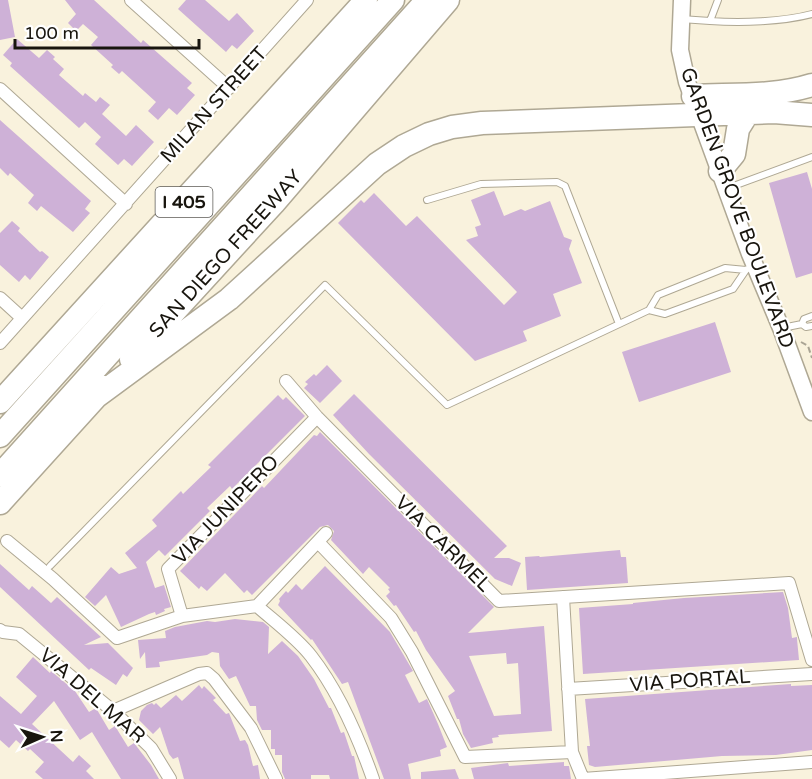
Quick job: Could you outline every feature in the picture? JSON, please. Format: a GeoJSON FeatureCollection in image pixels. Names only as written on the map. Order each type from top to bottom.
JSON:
{"type":"FeatureCollection","features":[{"type":"Feature","properties":{"kind":"highway","name":"I 405"},"geometry":{"type":"LineString","coordinates":[[0,402],[366,0]]}},
{"type":"Feature","properties":{"kind":"highway"},"geometry":{"type":"LineString","coordinates":[[0,436],[393,0]]}},
{"type":"Feature","properties":{"kind":"highway"},"geometry":{"type":"LineString","coordinates":[[0,475],[427,0]]}},
{"type":"Feature","properties":{"kind":"highway","name":"SAN DIEGO FREEWAY"},"geometry":{"type":"LineString","coordinates":[[0,503],[274,203],[448,0]]}},
{"type":"Feature","properties":{"kind":"highway"},"geometry":{"type":"LineString","coordinates":[[96,397],[229,299],[376,164],[404,146],[429,134],[482,123],[697,105],[812,85]]}},
{"type":"Feature","properties":{"kind":"highway"},"geometry":{"type":"LineString","coordinates":[[697,105],[748,114],[774,112],[812,115]]}},
{"type":"Feature","properties":{"kind":"highway"},"geometry":{"type":"LineString","coordinates":[[723,180],[734,154],[738,129],[748,114]]}},
{"type":"Feature","properties":{"kind":"main road","name":"GARDEN GROVE BOULEVARD"},"geometry":{"type":"LineString","coordinates":[[682,0],[680,50],[687,82],[723,180],[750,268],[781,328],[812,412]]}},
{"type":"Feature","properties":{"kind":"street"},"geometry":{"type":"LineString","coordinates":[[131,0],[230,88]]}},
{"type":"Feature","properties":{"kind":"street","name":"MILAN STREET"},"geometry":{"type":"LineString","coordinates":[[0,343],[307,0]]}},
{"type":"Feature","properties":{"kind":"street"},"geometry":{"type":"LineString","coordinates":[[0,89],[126,204]]}},
{"type":"Feature","properties":{"kind":"street"},"geometry":{"type":"LineString","coordinates":[[0,298],[22,318]]}},
{"type":"Feature","properties":{"kind":"street","name":"VIA CARMEL"},"geometry":{"type":"LineString","coordinates":[[286,381],[318,417],[499,601],[789,583],[812,660]]}},
{"type":"Feature","properties":{"kind":"street","name":"VIA JUNIPERO"},"geometry":{"type":"LineString","coordinates":[[182,616],[168,569],[318,417]]}},
{"type":"Feature","properties":{"kind":"street"},"geometry":{"type":"LineString","coordinates":[[7,541],[53,579],[117,638],[182,616],[257,606],[323,538],[390,618],[412,652],[465,757],[572,752]]}},
{"type":"Feature","properties":{"kind":"street"},"geometry":{"type":"LineString","coordinates":[[563,597],[572,752],[583,779],[687,775],[812,762]]}},
{"type":"Feature","properties":{"kind":"street"},"geometry":{"type":"LineString","coordinates":[[257,606],[310,654],[332,686],[354,729],[373,779]]}},
{"type":"Feature","properties":{"kind":"street","name":"VIA DEL MAR"},"geometry":{"type":"LineString","coordinates":[[0,630],[20,634],[113,711],[151,748],[170,779]]}},
{"type":"Feature","properties":{"kind":"street"},"geometry":{"type":"LineString","coordinates":[[113,711],[199,674],[207,674],[214,679],[251,728],[276,779]]}},
{"type":"Feature","properties":{"kind":"street","name":"VIA PORTAL"},"geometry":{"type":"LineString","coordinates":[[568,689],[812,674]]}},
{"type":"Feature","properties":{"kind":"lane"},"geometry":{"type":"LineString","coordinates":[[710,21],[718,0]]}},
{"type":"Feature","properties":{"kind":"lane"},"geometry":{"type":"LineString","coordinates":[[681,19],[725,22],[799,18],[812,14]]}},
{"type":"Feature","properties":{"kind":"lane"},"geometry":{"type":"LineString","coordinates":[[723,180],[780,169],[812,157]]}},
{"type":"Feature","properties":{"kind":"lane"},"geometry":{"type":"LineString","coordinates":[[780,169],[784,177]]}},
{"type":"Feature","properties":{"kind":"lane"},"geometry":{"type":"LineString","coordinates":[[427,200],[481,184],[557,182],[565,186],[619,324]]}},
{"type":"Feature","properties":{"kind":"lane"},"geometry":{"type":"LineString","coordinates":[[50,566],[325,285],[447,405],[649,310],[658,295],[725,268],[750,268]]}},
{"type":"Feature","properties":{"kind":"lane"},"geometry":{"type":"LineString","coordinates":[[649,310],[665,314],[733,290],[750,268]]}},
{"type":"Feature","properties":{"kind":"lane"},"geometry":{"type":"LineString","coordinates":[[802,324],[804,319],[812,316]]}},
{"type":"Feature","properties":{"kind":"lane"},"geometry":{"type":"LineString","coordinates":[[781,328],[802,324],[806,327],[812,326]]}},
{"type":"Feature","properties":{"kind":"path"},"geometry":{"type":"LineString","coordinates":[[808,346],[812,358]]}},
{"type":"Feature","properties":{"kind":"building"},"geometry":{"type":"Polygon","coordinates":[[[0,0],[8,0],[15,37],[0,40],[0,0]]]}},
{"type":"Feature","properties":{"kind":"building"},"geometry":{"type":"Polygon","coordinates":[[[65,0],[94,0],[141,43],[143,40],[192,83],[187,88],[195,95],[177,115],[169,108],[158,120],[148,111],[156,102],[122,71],[119,74],[111,67],[113,65],[91,45],[98,37],[83,24],[76,31],[68,23],[76,14],[65,0]]]}},
{"type":"Feature","properties":{"kind":"building"},"geometry":{"type":"Polygon","coordinates":[[[186,0],[205,0],[229,21],[237,13],[254,31],[237,49],[232,45],[226,52],[178,9],[186,0]]]}},
{"type":"Feature","properties":{"kind":"building"},"geometry":{"type":"Polygon","coordinates":[[[17,39],[39,58],[47,50],[64,69],[59,75],[83,96],[85,93],[96,102],[100,97],[110,105],[102,114],[126,136],[136,125],[154,142],[132,166],[124,159],[118,165],[95,144],[101,137],[85,122],[79,128],[10,66],[12,63],[3,55],[17,39]]]}},
{"type":"Feature","properties":{"kind":"building"},"geometry":{"type":"Polygon","coordinates":[[[0,120],[91,201],[85,209],[90,213],[73,232],[41,206],[37,211],[28,203],[34,195],[10,173],[8,176],[0,168],[0,120]]]}},
{"type":"Feature","properties":{"kind":"building"},"geometry":{"type":"Polygon","coordinates":[[[807,172],[812,189],[812,273],[796,278],[769,183],[807,172]]]}},
{"type":"Feature","properties":{"kind":"building"},"geometry":{"type":"Polygon","coordinates":[[[494,191],[504,216],[550,201],[564,237],[572,240],[569,249],[582,283],[553,294],[561,316],[523,331],[527,341],[475,361],[338,223],[361,200],[364,203],[374,193],[406,226],[417,216],[504,305],[517,292],[466,240],[478,236],[475,227],[481,225],[471,200],[494,191]]]}},
{"type":"Feature","properties":{"kind":"building"},"geometry":{"type":"Polygon","coordinates":[[[12,221],[20,228],[18,231],[40,252],[42,251],[49,257],[30,280],[25,275],[19,282],[0,265],[0,233],[12,221]]]}},
{"type":"Feature","properties":{"kind":"building"},"geometry":{"type":"Polygon","coordinates":[[[715,322],[731,372],[639,402],[622,352],[715,322]]]}},
{"type":"Feature","properties":{"kind":"building"},"geometry":{"type":"Polygon","coordinates":[[[327,365],[342,381],[320,403],[304,388],[308,384],[305,382],[314,374],[316,376],[327,365]]]}},
{"type":"Feature","properties":{"kind":"building"},"geometry":{"type":"Polygon","coordinates":[[[354,394],[507,546],[494,558],[509,558],[521,563],[512,586],[495,579],[333,415],[354,394]]]}},
{"type":"Feature","properties":{"kind":"building"},"geometry":{"type":"Polygon","coordinates":[[[278,395],[283,400],[286,397],[305,416],[232,489],[230,486],[207,508],[210,511],[165,556],[159,550],[146,562],[155,588],[164,585],[171,607],[156,615],[155,612],[149,614],[121,627],[106,595],[95,606],[85,597],[111,567],[119,574],[137,568],[125,553],[157,526],[152,520],[181,491],[183,494],[211,467],[208,465],[278,395]]]}},
{"type":"Feature","properties":{"kind":"building"},"geometry":{"type":"Polygon","coordinates":[[[320,432],[494,607],[468,633],[544,626],[552,731],[498,735],[499,737],[492,738],[493,743],[471,748],[448,696],[455,691],[426,650],[416,631],[414,632],[396,605],[394,606],[386,596],[390,588],[369,567],[363,574],[331,540],[334,531],[328,525],[320,527],[252,595],[247,590],[244,593],[225,573],[207,591],[201,586],[199,589],[180,571],[262,486],[264,488],[314,435],[317,436],[320,432]],[[506,653],[469,656],[494,716],[521,714],[518,663],[507,664],[506,653]]]}},
{"type":"Feature","properties":{"kind":"building"},"geometry":{"type":"Polygon","coordinates":[[[620,550],[621,557],[626,557],[628,583],[527,590],[525,557],[620,550]]]}},
{"type":"Feature","properties":{"kind":"building"},"geometry":{"type":"Polygon","coordinates":[[[0,564],[29,590],[32,586],[51,603],[57,597],[101,637],[84,645],[108,643],[133,668],[127,677],[123,674],[116,685],[91,668],[89,670],[0,587],[0,564]]]}},
{"type":"Feature","properties":{"kind":"building"},"geometry":{"type":"Polygon","coordinates":[[[325,566],[390,632],[413,671],[405,675],[419,703],[427,699],[438,724],[447,747],[440,750],[441,756],[408,764],[411,779],[384,779],[348,682],[342,684],[312,639],[278,605],[279,599],[286,591],[288,593],[296,584],[302,590],[325,566]]]}},
{"type":"Feature","properties":{"kind":"building"},"geometry":{"type":"Polygon","coordinates":[[[783,592],[788,608],[792,638],[797,637],[799,660],[583,674],[579,608],[783,592]]]}},
{"type":"Feature","properties":{"kind":"building"},"geometry":{"type":"Polygon","coordinates":[[[235,619],[263,622],[269,627],[268,654],[282,641],[298,656],[331,708],[341,733],[344,732],[352,756],[354,756],[359,779],[330,779],[329,775],[311,775],[311,779],[285,779],[282,772],[282,755],[275,755],[275,749],[271,749],[271,730],[262,730],[257,720],[256,706],[250,706],[236,676],[229,679],[220,666],[219,653],[212,652],[207,655],[159,662],[160,667],[146,668],[145,652],[140,659],[138,640],[166,638],[165,631],[175,627],[235,619]]]}},
{"type":"Feature","properties":{"kind":"building"},"geometry":{"type":"Polygon","coordinates":[[[33,657],[75,691],[89,712],[96,708],[109,730],[115,726],[128,747],[134,743],[159,779],[121,779],[92,732],[80,740],[54,701],[32,724],[73,762],[79,755],[91,766],[86,771],[94,779],[43,779],[35,772],[44,762],[30,749],[28,751],[16,740],[9,748],[0,740],[0,696],[21,714],[37,696],[16,677],[33,657]]]}},
{"type":"Feature","properties":{"kind":"building"},"geometry":{"type":"Polygon","coordinates":[[[791,684],[791,686],[812,685],[812,750],[776,755],[722,756],[595,767],[589,765],[587,746],[590,746],[585,699],[791,684]]]}},
{"type":"Feature","properties":{"kind":"building"},"geometry":{"type":"Polygon","coordinates":[[[199,685],[202,689],[204,686],[216,698],[213,700],[226,714],[229,713],[240,741],[245,740],[248,745],[253,766],[258,765],[260,779],[184,779],[178,757],[173,759],[169,754],[160,727],[153,734],[139,720],[141,711],[147,705],[156,703],[161,708],[176,695],[182,701],[199,685]]]}},
{"type":"Feature","properties":{"kind":"building"},"geometry":{"type":"Polygon","coordinates":[[[564,762],[564,766],[569,766],[571,779],[474,779],[471,768],[508,763],[509,766],[564,762]]]}},
{"type":"Feature","properties":{"kind":"building"},"geometry":{"type":"Polygon","coordinates":[[[455,769],[459,779],[421,779],[421,772],[455,769]]]}}]}
